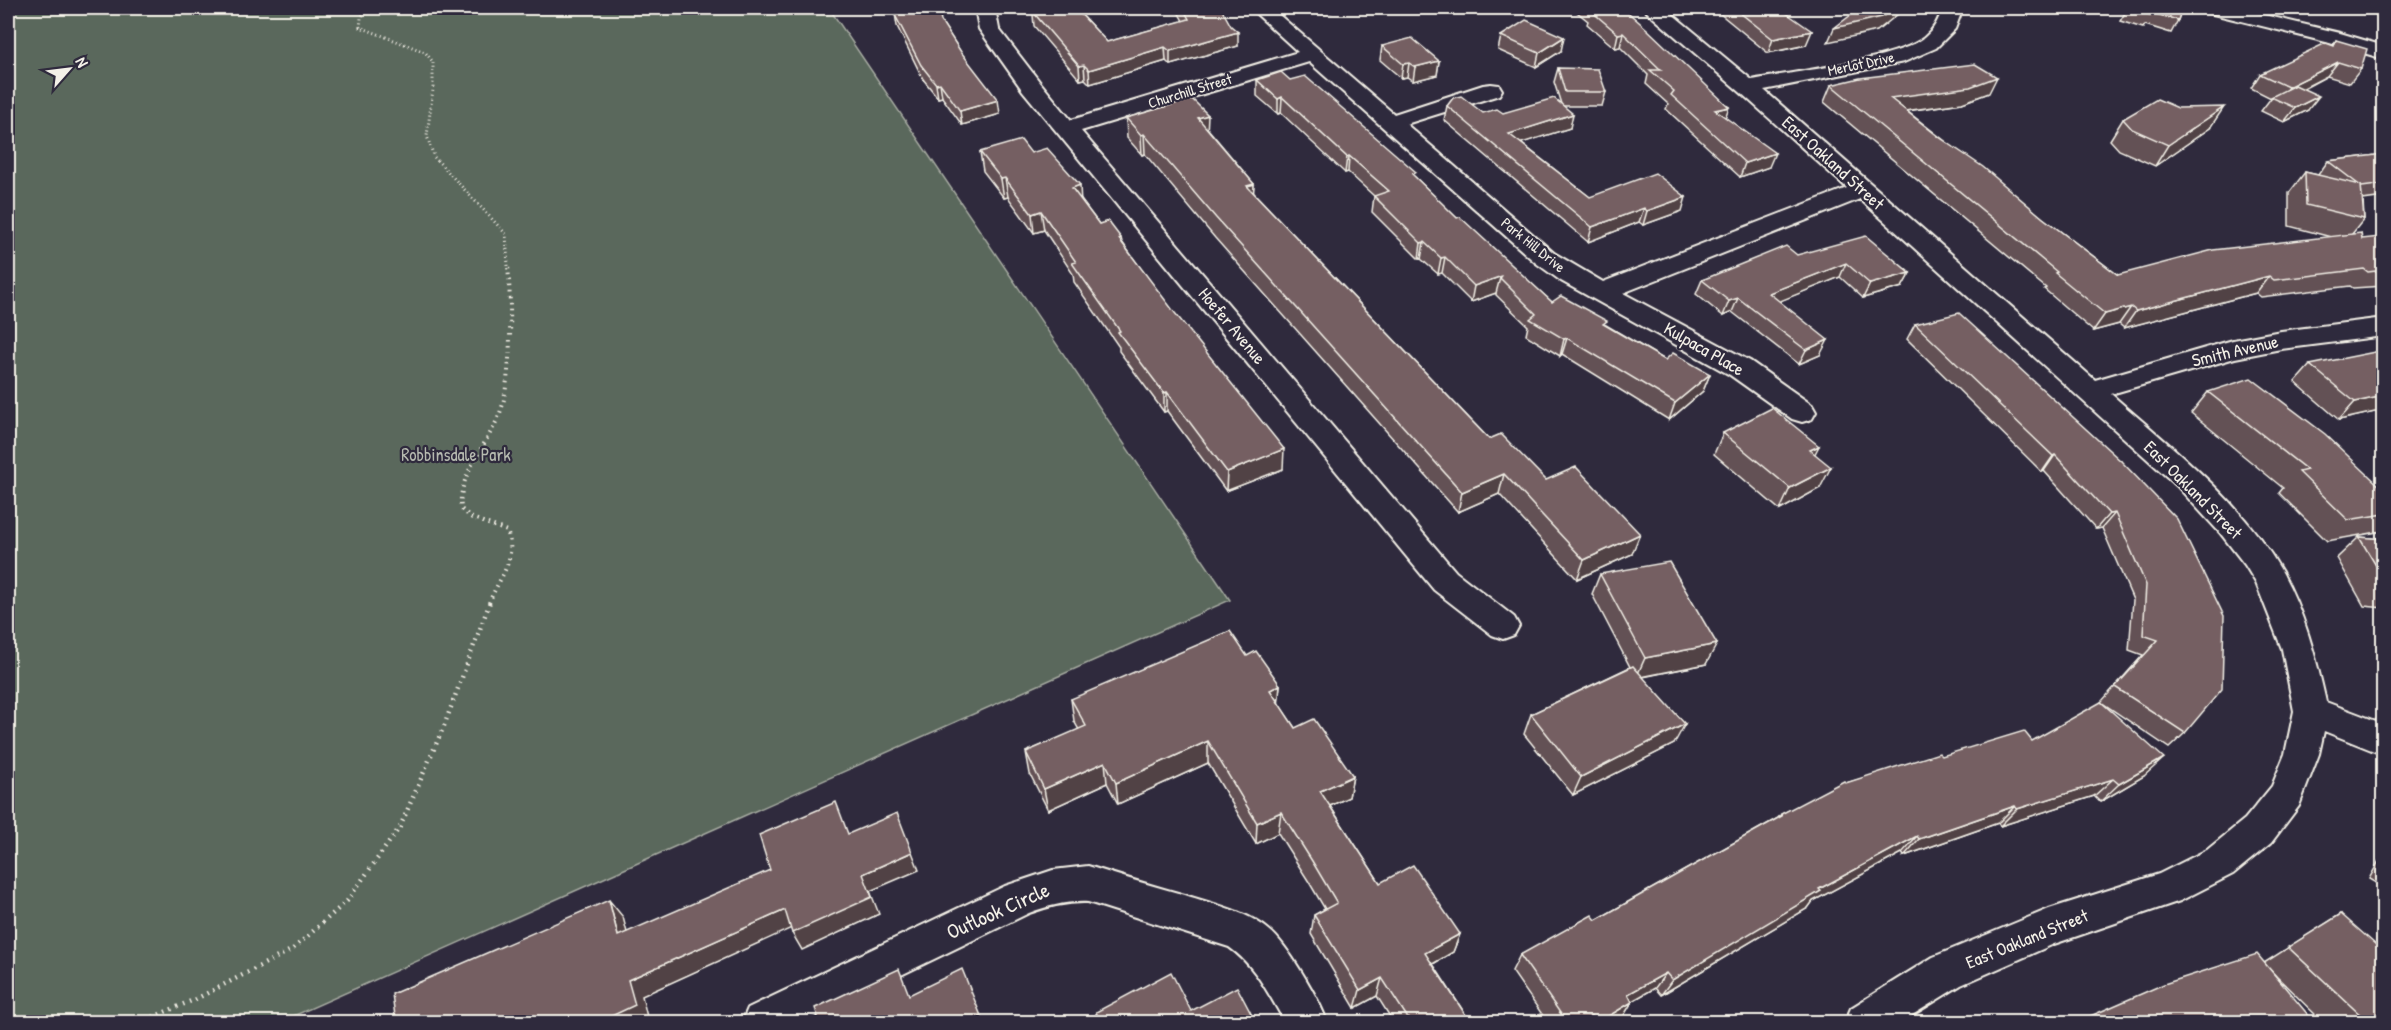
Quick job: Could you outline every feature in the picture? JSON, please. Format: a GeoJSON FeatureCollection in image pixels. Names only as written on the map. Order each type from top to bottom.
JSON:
{"type":"FeatureCollection","features":[{"type":"Feature","properties":{"kind":"street","name":"Hoefer Avenue"},"geometry":{"type":"LineString","coordinates":[[985,8],[989,29],[998,44],[1445,581],[1503,626]]}},
{"type":"Feature","properties":{"kind":"street","name":"Park Hill Drive"},"geometry":{"type":"LineString","coordinates":[[1260,8],[1545,258],[1602,292]]}},
{"type":"Feature","properties":{"kind":"street","name":"East Oakland Street"},"geometry":{"type":"LineString","coordinates":[[1654,8],[1748,87],[2090,391],[2187,478],[2232,526],[2270,580],[2298,649],[2311,711],[2302,754],[2286,795],[2258,831],[2220,862],[2167,889],[2049,927],[1947,971],[1865,1023]]}},
{"type":"Feature","properties":{"kind":"street","name":"Merlot Drive"},"geometry":{"type":"LineString","coordinates":[[1748,87],[1897,58],[1929,44],[1945,29],[1953,8]]}},
{"type":"Feature","properties":{"kind":"street"},"geometry":{"type":"LineString","coordinates":[[2212,8],[2235,10],[2384,53]]}},
{"type":"Feature","properties":{"kind":"street","name":"Churchill Street"},"geometry":{"type":"LineString","coordinates":[[1067,128],[1312,54]]}},
{"type":"Feature","properties":{"kind":"street"},"geometry":{"type":"LineString","coordinates":[[1390,122],[1491,90]]}},
{"type":"Feature","properties":{"kind":"street"},"geometry":{"type":"LineString","coordinates":[[1602,292],[1862,190]]}},
{"type":"Feature","properties":{"kind":"street","name":"Kulpaca Place"},"geometry":{"type":"LineString","coordinates":[[1602,292],[1740,368],[1802,412]]}},
{"type":"Feature","properties":{"kind":"street","name":"Smith Avenue"},"geometry":{"type":"LineString","coordinates":[[2090,391],[2233,349],[2281,340],[2384,327]]}},
{"type":"Feature","properties":{"kind":"street"},"geometry":{"type":"LineString","coordinates":[[2311,711],[2384,740]]}},
{"type":"Feature","properties":{"kind":"street","name":"Outlook Circle"},"geometry":{"type":"LineString","coordinates":[[762,1023],[1018,899],[1051,886],[1068,883],[1088,884],[1220,924],[1243,934],[1256,943],[1268,956],[1307,1023]]}},
{"type":"Feature","properties":{"kind":"path"},"geometry":{"type":"LineString","coordinates":[[141,1023],[196,999],[293,949],[347,901],[400,827],[444,726],[495,588],[510,559],[512,544],[507,531],[472,518],[461,509],[460,499],[465,481],[490,435],[504,400],[511,308],[506,234],[434,157],[427,136],[433,88],[433,62],[425,52],[360,27],[361,18],[367,8]]}},
{"type":"Feature","properties":{"kind":"green space","name":"Robbinsdale Park"},"geometry":{"type":"Polygon","coordinates":[[[8,8],[829,8],[1230,600],[280,1022],[8,1022],[8,8]]]}},
{"type":"Feature","properties":{"kind":"building"},"geometry":{"type":"Polygon","coordinates":[[[894,8],[939,8],[941,21],[961,52],[998,100],[960,111],[940,83],[936,84],[921,65],[894,13],[894,8]]]}},
{"type":"Feature","properties":{"kind":"building"},"geometry":{"type":"Polygon","coordinates":[[[1037,8],[1077,8],[1107,42],[1189,19],[1183,8],[1221,8],[1231,26],[1238,32],[1170,51],[1165,47],[1089,70],[1084,65],[1079,66],[1033,12],[1039,10],[1037,8]]]}},
{"type":"Feature","properties":{"kind":"building"},"geometry":{"type":"Polygon","coordinates":[[[1591,8],[1623,8],[1729,107],[1715,110],[1775,153],[1745,163],[1671,95],[1674,91],[1650,70],[1661,70],[1623,33],[1618,34],[1590,10],[1593,10],[1591,8]]]}},
{"type":"Feature","properties":{"kind":"building"},"geometry":{"type":"Polygon","coordinates":[[[1734,8],[1779,8],[1812,31],[1773,39],[1734,8]]]}},
{"type":"Feature","properties":{"kind":"building"},"geometry":{"type":"Polygon","coordinates":[[[1860,8],[1895,8],[1882,17],[1834,28],[1860,8]]]}},
{"type":"Feature","properties":{"kind":"building"},"geometry":{"type":"Polygon","coordinates":[[[2128,8],[2182,8],[2178,20],[2128,8]]]}},
{"type":"Feature","properties":{"kind":"building"},"geometry":{"type":"Polygon","coordinates":[[[1526,20],[1564,37],[1539,53],[1501,36],[1526,20]]]}},
{"type":"Feature","properties":{"kind":"building"},"geometry":{"type":"Polygon","coordinates":[[[1412,38],[1439,61],[1415,67],[1409,63],[1403,64],[1382,46],[1412,38]]]}},
{"type":"Feature","properties":{"kind":"building"},"geometry":{"type":"Polygon","coordinates":[[[2336,40],[2367,49],[2361,69],[2338,62],[2288,87],[2260,74],[2326,43],[2334,46],[2336,40]]]}},
{"type":"Feature","properties":{"kind":"building"},"geometry":{"type":"Polygon","coordinates":[[[1975,64],[1997,77],[1970,87],[1890,98],[1939,137],[1983,167],[2043,218],[2118,275],[2213,250],[2361,233],[2362,239],[2380,237],[2384,240],[2384,270],[2368,272],[2364,269],[2274,280],[2269,276],[2136,311],[2131,307],[2105,314],[1831,85],[1860,78],[1975,64]]]}},
{"type":"Feature","properties":{"kind":"building"},"geometry":{"type":"Polygon","coordinates":[[[1558,68],[1598,69],[1606,92],[1565,92],[1558,68]]]}},
{"type":"Feature","properties":{"kind":"building"},"geometry":{"type":"Polygon","coordinates":[[[1281,72],[1290,80],[1305,76],[1416,172],[1412,174],[1457,218],[1460,217],[1552,302],[1561,296],[1607,321],[1603,324],[1665,360],[1673,353],[1710,374],[1675,403],[1567,338],[1564,339],[1530,319],[1536,314],[1500,278],[1502,276],[1474,286],[1445,257],[1441,258],[1424,242],[1421,243],[1374,196],[1389,191],[1349,156],[1347,157],[1282,97],[1278,99],[1257,80],[1281,72]]]}},
{"type":"Feature","properties":{"kind":"building"},"geometry":{"type":"Polygon","coordinates":[[[2295,85],[2319,96],[2295,108],[2271,97],[2295,85]]]}},
{"type":"Feature","properties":{"kind":"building"},"geometry":{"type":"Polygon","coordinates":[[[1461,96],[1483,113],[1497,109],[1503,113],[1554,98],[1573,114],[1509,134],[1590,197],[1655,173],[1686,197],[1647,211],[1644,208],[1592,227],[1447,106],[1453,98],[1461,96]]]}},
{"type":"Feature","properties":{"kind":"building"},"geometry":{"type":"Polygon","coordinates":[[[1192,99],[1208,115],[1198,118],[1254,184],[1247,186],[1489,439],[1501,434],[1546,480],[1576,467],[1640,534],[1584,560],[1504,474],[1462,492],[1216,218],[1144,134],[1141,135],[1126,118],[1192,99]]]}},
{"type":"Feature","properties":{"kind":"building"},"geometry":{"type":"Polygon","coordinates":[[[2157,99],[2178,108],[2224,107],[2168,145],[2132,129],[2123,119],[2157,99]]]}},
{"type":"Feature","properties":{"kind":"building"},"geometry":{"type":"Polygon","coordinates":[[[1021,140],[1031,153],[1047,148],[1080,185],[1072,188],[1099,224],[1108,221],[1175,313],[1284,449],[1227,472],[1167,392],[1164,393],[1118,332],[1120,331],[1072,263],[1076,262],[1041,211],[1032,214],[1005,178],[1001,179],[980,152],[1021,140]]]}},
{"type":"Feature","properties":{"kind":"building"},"geometry":{"type":"Polygon","coordinates":[[[2384,154],[2384,184],[2362,187],[2328,161],[2384,154]]]}},
{"type":"Feature","properties":{"kind":"building"},"geometry":{"type":"Polygon","coordinates":[[[2305,172],[2361,185],[2364,219],[2306,205],[2305,172]]]}},
{"type":"Feature","properties":{"kind":"building"},"geometry":{"type":"Polygon","coordinates":[[[1866,236],[1910,273],[1870,284],[1846,263],[1769,293],[1828,340],[1806,350],[1738,298],[1729,301],[1702,280],[1786,246],[1797,255],[1866,236]]]}},
{"type":"Feature","properties":{"kind":"building"},"geometry":{"type":"Polygon","coordinates":[[[1959,313],[2121,461],[2177,519],[2224,616],[2222,689],[2185,733],[2115,687],[2158,640],[2143,635],[2146,585],[2115,513],[2109,514],[2055,455],[2053,456],[1915,324],[1959,313]]]}},
{"type":"Feature","properties":{"kind":"building"},"geometry":{"type":"Polygon","coordinates":[[[2384,351],[2384,396],[2355,402],[2310,365],[2375,352],[2384,351]]]}},
{"type":"Feature","properties":{"kind":"building"},"geometry":{"type":"Polygon","coordinates":[[[2251,378],[2325,434],[2384,490],[2384,514],[2348,520],[2299,472],[2307,470],[2208,392],[2251,378]]]}},
{"type":"Feature","properties":{"kind":"building"},"geometry":{"type":"Polygon","coordinates":[[[1772,408],[1819,446],[1810,450],[1831,467],[1790,488],[1723,433],[1772,408]]]}},
{"type":"Feature","properties":{"kind":"building"},"geometry":{"type":"Polygon","coordinates":[[[2359,537],[2384,539],[2384,579],[2359,537]]]}},
{"type":"Feature","properties":{"kind":"building"},"geometry":{"type":"Polygon","coordinates":[[[1669,562],[1717,644],[1645,658],[1600,574],[1669,562]]]}},
{"type":"Feature","properties":{"kind":"building"},"geometry":{"type":"Polygon","coordinates":[[[1230,631],[1247,656],[1256,651],[1280,685],[1270,690],[1295,728],[1314,719],[1353,776],[1320,791],[1380,883],[1413,865],[1460,934],[1425,953],[1471,1023],[1411,1023],[1382,978],[1360,990],[1314,915],[1337,903],[1312,861],[1281,812],[1257,823],[1208,741],[1116,783],[1105,762],[1044,789],[1026,752],[1086,726],[1071,699],[1230,631]]]}},
{"type":"Feature","properties":{"kind":"building"},"geometry":{"type":"Polygon","coordinates":[[[1633,666],[1685,724],[1581,777],[1531,714],[1633,666]]]}},
{"type":"Feature","properties":{"kind":"building"},"geometry":{"type":"Polygon","coordinates":[[[2101,702],[2164,758],[2119,784],[2113,779],[2017,809],[2015,806],[1919,839],[1917,836],[1819,889],[1821,891],[1672,980],[1666,973],[1628,994],[1632,1002],[1597,1023],[1591,1016],[1580,1023],[1567,1023],[1520,955],[1592,915],[1596,920],[1782,816],[1781,814],[1844,781],[1846,783],[1939,753],[1942,756],[2024,731],[2032,741],[2101,702]]]}},
{"type":"Feature","properties":{"kind":"building"},"geometry":{"type":"Polygon","coordinates":[[[836,802],[848,834],[897,813],[912,852],[863,874],[872,897],[792,933],[785,910],[628,980],[635,1005],[597,1023],[542,1023],[542,1019],[534,1023],[396,1023],[392,994],[609,900],[618,936],[770,870],[759,835],[836,802]]]}},
{"type":"Feature","properties":{"kind":"building"},"geometry":{"type":"Polygon","coordinates":[[[2341,914],[2384,952],[2384,1009],[2367,1021],[2288,947],[2341,914]]]}},
{"type":"Feature","properties":{"kind":"building"},"geometry":{"type":"Polygon","coordinates":[[[2257,954],[2315,1023],[2079,1023],[2164,984],[2257,954]]]}},
{"type":"Feature","properties":{"kind":"building"},"geometry":{"type":"Polygon","coordinates":[[[899,969],[909,995],[962,969],[981,1016],[969,1023],[820,1023],[815,1008],[899,969]]]}},
{"type":"Feature","properties":{"kind":"building"},"geometry":{"type":"Polygon","coordinates":[[[1171,972],[1191,1011],[1237,987],[1256,1023],[1101,1023],[1096,1012],[1171,972]]]}}]}
